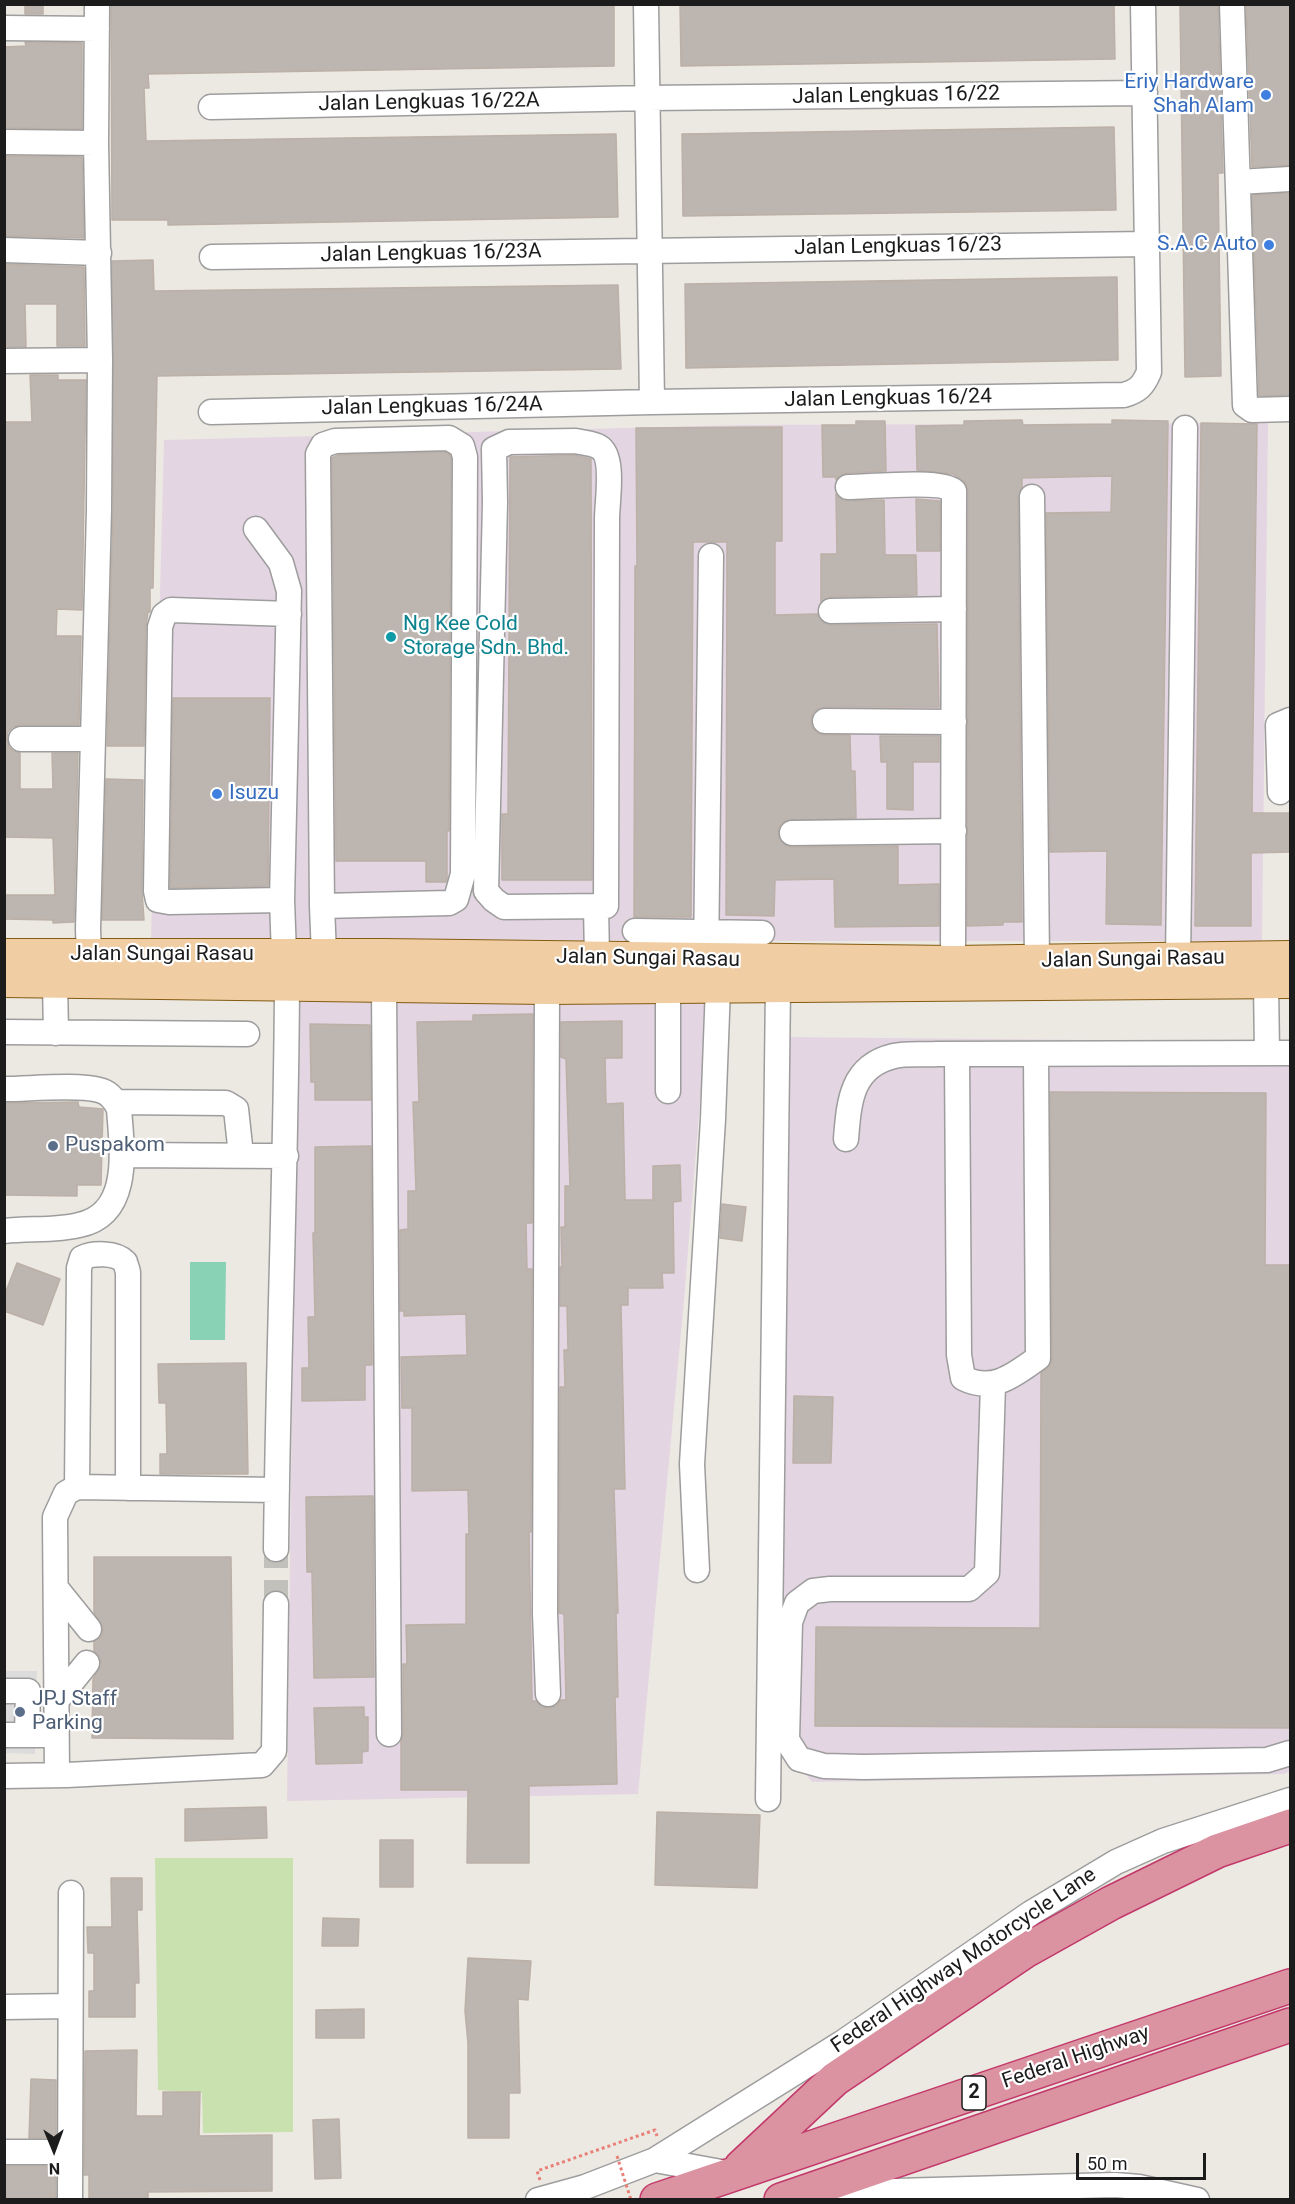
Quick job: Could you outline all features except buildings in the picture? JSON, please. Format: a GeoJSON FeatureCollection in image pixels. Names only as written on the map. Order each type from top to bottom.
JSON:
{"type":"FeatureCollection","features":[{"type":"Feature","properties":{"kind":"highway"},"geometry":{"type":"LineString","coordinates":[[733,2174],[835,2079],[1025,1952],[1111,1903],[1217,1851],[1290,1826]]}},
{"type":"Feature","properties":{"kind":"highway","name":"Federal Highway"},"geometry":{"type":"LineString","coordinates":[[657,2199],[1290,1986]]}},
{"type":"Feature","properties":{"kind":"highway","name":"Federal Highway"},"geometry":{"type":"LineString","coordinates":[[791,2196],[1290,2025]]}},
{"type":"Feature","properties":{"kind":"main road","name":"Jalan Sungai Rasau"},"geometry":{"type":"LineString","coordinates":[[4,955],[324,955],[953,962],[1290,957]]}},
{"type":"Feature","properties":{"kind":"main road","name":"Jalan Sungai Rasau"},"geometry":{"type":"LineString","coordinates":[[711,960],[778,986],[1278,982]]}},
{"type":"Feature","properties":{"kind":"main road","name":"Jalan Sungai Rasau"},"geometry":{"type":"LineString","coordinates":[[4,981],[287,986],[668,987],[711,960]]}},
{"type":"Feature","properties":{"kind":"street"},"geometry":{"type":"LineString","coordinates":[[89,956],[92,739],[99,510],[97,4]]}},
{"type":"Feature","properties":{"kind":"street"},"geometry":{"type":"LineString","coordinates":[[646,4],[652,402]]}},
{"type":"Feature","properties":{"kind":"street"},"geometry":{"type":"LineString","coordinates":[[1143,4],[1147,244]]}},
{"type":"Feature","properties":{"kind":"street"},"geometry":{"type":"LineString","coordinates":[[1232,4],[1245,405],[1252,410],[1290,409]]}},
{"type":"Feature","properties":{"kind":"street"},"geometry":{"type":"LineString","coordinates":[[4,28],[97,29]]}},
{"type":"Feature","properties":{"kind":"street","name":"Jalan Lengkuas 16/22"},"geometry":{"type":"LineString","coordinates":[[648,98],[1145,93]]}},
{"type":"Feature","properties":{"kind":"street","name":"Jalan Lengkuas 16/22A"},"geometry":{"type":"LineString","coordinates":[[211,107],[648,98]]}},
{"type":"Feature","properties":{"kind":"street"},"geometry":{"type":"LineString","coordinates":[[4,142],[96,143]]}},
{"type":"Feature","properties":{"kind":"street"},"geometry":{"type":"LineString","coordinates":[[1238,182],[1290,179]]}},
{"type":"Feature","properties":{"kind":"street","name":"Jalan Lengkuas 16/23"},"geometry":{"type":"LineString","coordinates":[[650,250],[1147,244]]}},
{"type":"Feature","properties":{"kind":"street","name":"Jalan Lengkuas 16/24"},"geometry":{"type":"LineString","coordinates":[[652,402],[1124,395],[1137,391],[1144,384],[1149,372],[1147,244]]}},
{"type":"Feature","properties":{"kind":"street"},"geometry":{"type":"LineString","coordinates":[[4,250],[99,253]]}},
{"type":"Feature","properties":{"kind":"street","name":"Jalan Lengkuas 16/23A"},"geometry":{"type":"LineString","coordinates":[[212,257],[650,250]]}},
{"type":"Feature","properties":{"kind":"street"},"geometry":{"type":"LineString","coordinates":[[4,361],[100,360]]}},
{"type":"Feature","properties":{"kind":"street","name":"Jalan Lengkuas 16/24A"},"geometry":{"type":"LineString","coordinates":[[211,412],[652,402]]}},
{"type":"Feature","properties":{"kind":"street"},"geometry":{"type":"LineString","coordinates":[[1178,959],[1185,428]]}},
{"type":"Feature","properties":{"kind":"street"},"geometry":{"type":"LineString","coordinates":[[322,906],[448,903],[456,899],[460,888],[464,862],[465,456],[462,446],[449,438],[335,441],[322,446],[318,454],[322,906],[324,955]]}},
{"type":"Feature","properties":{"kind":"street"},"geometry":{"type":"LineString","coordinates":[[576,441],[600,447],[607,457],[609,469],[606,906],[596,906],[504,907],[486,891],[495,514],[494,449],[509,442],[576,441]]}},
{"type":"Feature","properties":{"kind":"street"},"geometry":{"type":"LineString","coordinates":[[848,487],[933,484],[949,487],[954,491],[953,962]]}},
{"type":"Feature","properties":{"kind":"street"},"geometry":{"type":"LineString","coordinates":[[1032,497],[1037,962]]}},
{"type":"Feature","properties":{"kind":"street"},"geometry":{"type":"LineString","coordinates":[[256,529],[281,563],[289,591],[282,900],[284,955]]}},
{"type":"Feature","properties":{"kind":"street"},"geometry":{"type":"LineString","coordinates":[[697,1570],[692,1464],[713,1119],[711,556]]}},
{"type":"Feature","properties":{"kind":"street"},"geometry":{"type":"LineString","coordinates":[[831,611],[954,609]]}},
{"type":"Feature","properties":{"kind":"street"},"geometry":{"type":"LineString","coordinates":[[282,900],[169,903],[158,900],[156,891],[160,627],[164,615],[171,610],[289,614]]}},
{"type":"Feature","properties":{"kind":"street"},"geometry":{"type":"LineString","coordinates":[[1280,792],[1278,725],[1290,720]]}},
{"type":"Feature","properties":{"kind":"street"},"geometry":{"type":"LineString","coordinates":[[825,721],[954,722]]}},
{"type":"Feature","properties":{"kind":"street"},"geometry":{"type":"LineString","coordinates":[[21,739],[92,739]]}},
{"type":"Feature","properties":{"kind":"street"},"geometry":{"type":"LineString","coordinates":[[792,833],[954,831]]}},
{"type":"Feature","properties":{"kind":"street"},"geometry":{"type":"LineString","coordinates":[[596,906],[597,958]]}},
{"type":"Feature","properties":{"kind":"street"},"geometry":{"type":"LineString","coordinates":[[635,931],[711,960],[762,933]]}},
{"type":"Feature","properties":{"kind":"street"},"geometry":{"type":"LineString","coordinates":[[55,982],[56,1033]]}},
{"type":"Feature","properties":{"kind":"street"},"geometry":{"type":"LineString","coordinates":[[846,1139],[849,1106],[856,1083],[868,1067],[894,1056],[1279,1053],[1278,982]]}},
{"type":"Feature","properties":{"kind":"street"},"geometry":{"type":"LineString","coordinates":[[276,1549],[281,1255],[286,1156],[287,986]]}},
{"type":"Feature","properties":{"kind":"street"},"geometry":{"type":"LineString","coordinates":[[384,986],[389,1734]]}},
{"type":"Feature","properties":{"kind":"street"},"geometry":{"type":"LineString","coordinates":[[768,1799],[778,986]]}},
{"type":"Feature","properties":{"kind":"street"},"geometry":{"type":"LineString","coordinates":[[668,987],[669,1091]]}},
{"type":"Feature","properties":{"kind":"street"},"geometry":{"type":"LineString","coordinates":[[547,988],[545,1612],[548,1694]]}},
{"type":"Feature","properties":{"kind":"street"},"geometry":{"type":"LineString","coordinates":[[4,1032],[247,1034]]}},
{"type":"Feature","properties":{"kind":"street"},"geometry":{"type":"LineString","coordinates":[[957,1055],[959,1355],[963,1378],[975,1384],[993,1385],[1020,1371],[1038,1358],[1036,1055]]}},
{"type":"Feature","properties":{"kind":"street"},"geometry":{"type":"LineString","coordinates":[[4,1089],[79,1088],[100,1090],[110,1095],[119,1109],[122,1155],[118,1191],[95,1220],[73,1226],[4,1231]]}},
{"type":"Feature","properties":{"kind":"street"},"geometry":{"type":"LineString","coordinates":[[116,1102],[226,1103],[232,1105],[236,1109],[241,1155]]}},
{"type":"Feature","properties":{"kind":"street"},"geometry":{"type":"LineString","coordinates":[[122,1155],[286,1156]]}},
{"type":"Feature","properties":{"kind":"street"},"geometry":{"type":"LineString","coordinates":[[77,1487],[78,1268],[82,1258],[91,1254],[115,1256],[125,1262],[128,1272],[128,1488]]}},
{"type":"Feature","properties":{"kind":"street"},"geometry":{"type":"LineString","coordinates":[[993,1385],[987,1573],[969,1589],[830,1589],[813,1591],[797,1603],[790,1622],[787,1740],[799,1759],[824,1766],[864,1767],[1267,1760],[1290,1752]]}},
{"type":"Feature","properties":{"kind":"street"},"geometry":{"type":"LineString","coordinates":[[57,1775],[55,1517],[66,1493],[77,1487],[277,1490]]}},
{"type":"Feature","properties":{"kind":"street"},"geometry":{"type":"LineString","coordinates":[[56,1588],[89,1629]]}},
{"type":"Feature","properties":{"kind":"street"},"geometry":{"type":"LineString","coordinates":[[4,1776],[262,1765],[274,1751],[276,1604]]}},
{"type":"Feature","properties":{"kind":"street"},"geometry":{"type":"LineString","coordinates":[[57,1700],[87,1663]]}},
{"type":"Feature","properties":{"kind":"street"},"geometry":{"type":"LineString","coordinates":[[4,1691],[28,1691],[16,1735],[57,1736]]}},
{"type":"Feature","properties":{"kind":"street","name":"Federal Highway Motorcycle Lane"},"geometry":{"type":"LineString","coordinates":[[539,2191],[585,2187],[659,2157],[842,2043],[1084,1879],[1116,1862],[1163,1842],[1290,1800]]}},
{"type":"Feature","properties":{"kind":"street"},"geometry":{"type":"LineString","coordinates":[[70,1893],[70,2199]]}},
{"type":"Feature","properties":{"kind":"street"},"geometry":{"type":"LineString","coordinates":[[4,2007],[69,2006]]}},
{"type":"Feature","properties":{"kind":"street"},"geometry":{"type":"LineString","coordinates":[[4,2152],[69,2152]]}},
{"type":"Feature","properties":{"kind":"street"},"geometry":{"type":"LineString","coordinates":[[659,2157],[733,2174]]}},
{"type":"Feature","properties":{"kind":"street"},"geometry":{"type":"LineString","coordinates":[[791,2196],[1115,2185],[1139,2187],[1197,2199]]}},
{"type":"Feature","properties":{"kind":"path"},"geometry":{"type":"LineString","coordinates":[[539,2191],[537,2172],[655,2130],[659,2157]]}},
{"type":"Feature","properties":{"kind":"path"},"geometry":{"type":"LineString","coordinates":[[617,2156],[631,2199]]}},
{"type":"Feature","properties":{"kind":"shaded area"},"geometry":{"type":"Polygon","coordinates":[[[1268,423],[1262,941],[151,938],[164,440],[741,425],[1268,423]]]}},
{"type":"Feature","properties":{"kind":"shaded area"},"geometry":{"type":"Polygon","coordinates":[[[297,1002],[708,1003],[684,1300],[638,1794],[287,1801],[297,1002]]]}},
{"type":"Feature","properties":{"kind":"shaded area"},"geometry":{"type":"Polygon","coordinates":[[[786,1037],[1290,1042],[1290,1771],[1284,1774],[812,1782],[780,1743],[786,1037]]]}},
{"type":"Feature","properties":{"kind":"shaded area","name":"JPJ Staff Parking"},"geometry":{"type":"Polygon","coordinates":[[[5,1671],[37,1671],[35,1754],[5,1753],[5,1671]]]}},
{"type":"Feature","properties":{"kind":"green space"},"geometry":{"type":"Polygon","coordinates":[[[190,1262],[226,1262],[225,1340],[190,1340],[190,1262]]]}},
{"type":"Feature","properties":{"kind":"green space"},"geometry":{"type":"Polygon","coordinates":[[[155,1858],[293,1858],[293,2132],[203,2133],[202,2093],[158,2090],[155,1858]]]}},
{"type":"Feature","properties":{"kind":"tunnel"},"geometry":{"type":"LineString","coordinates":[[276,1549],[276,1604]]}},
{"type":"Feature","properties":{"kind":"place","name":"Eriy Hardware Shah Alam"},"geometry":{"type":"Point","coordinates":[1266,95]}},
{"type":"Feature","properties":{"kind":"place","name":"S.A.C Auto"},"geometry":{"type":"Point","coordinates":[1269,245]}},
{"type":"Feature","properties":{"kind":"place","name":"Ng Kee Cold Storage Sdn. Bhd."},"geometry":{"type":"Point","coordinates":[391,637]}},
{"type":"Feature","properties":{"kind":"place","name":"Isuzu"},"geometry":{"type":"Point","coordinates":[217,794]}},
{"type":"Feature","properties":{"kind":"place","name":"Puspakom"},"geometry":{"type":"Point","coordinates":[53,1146]}},
{"type":"Feature","properties":{"kind":"place","name":"JPJ Staff Parking"},"geometry":{"type":"Point","coordinates":[20,1712]}}]}
